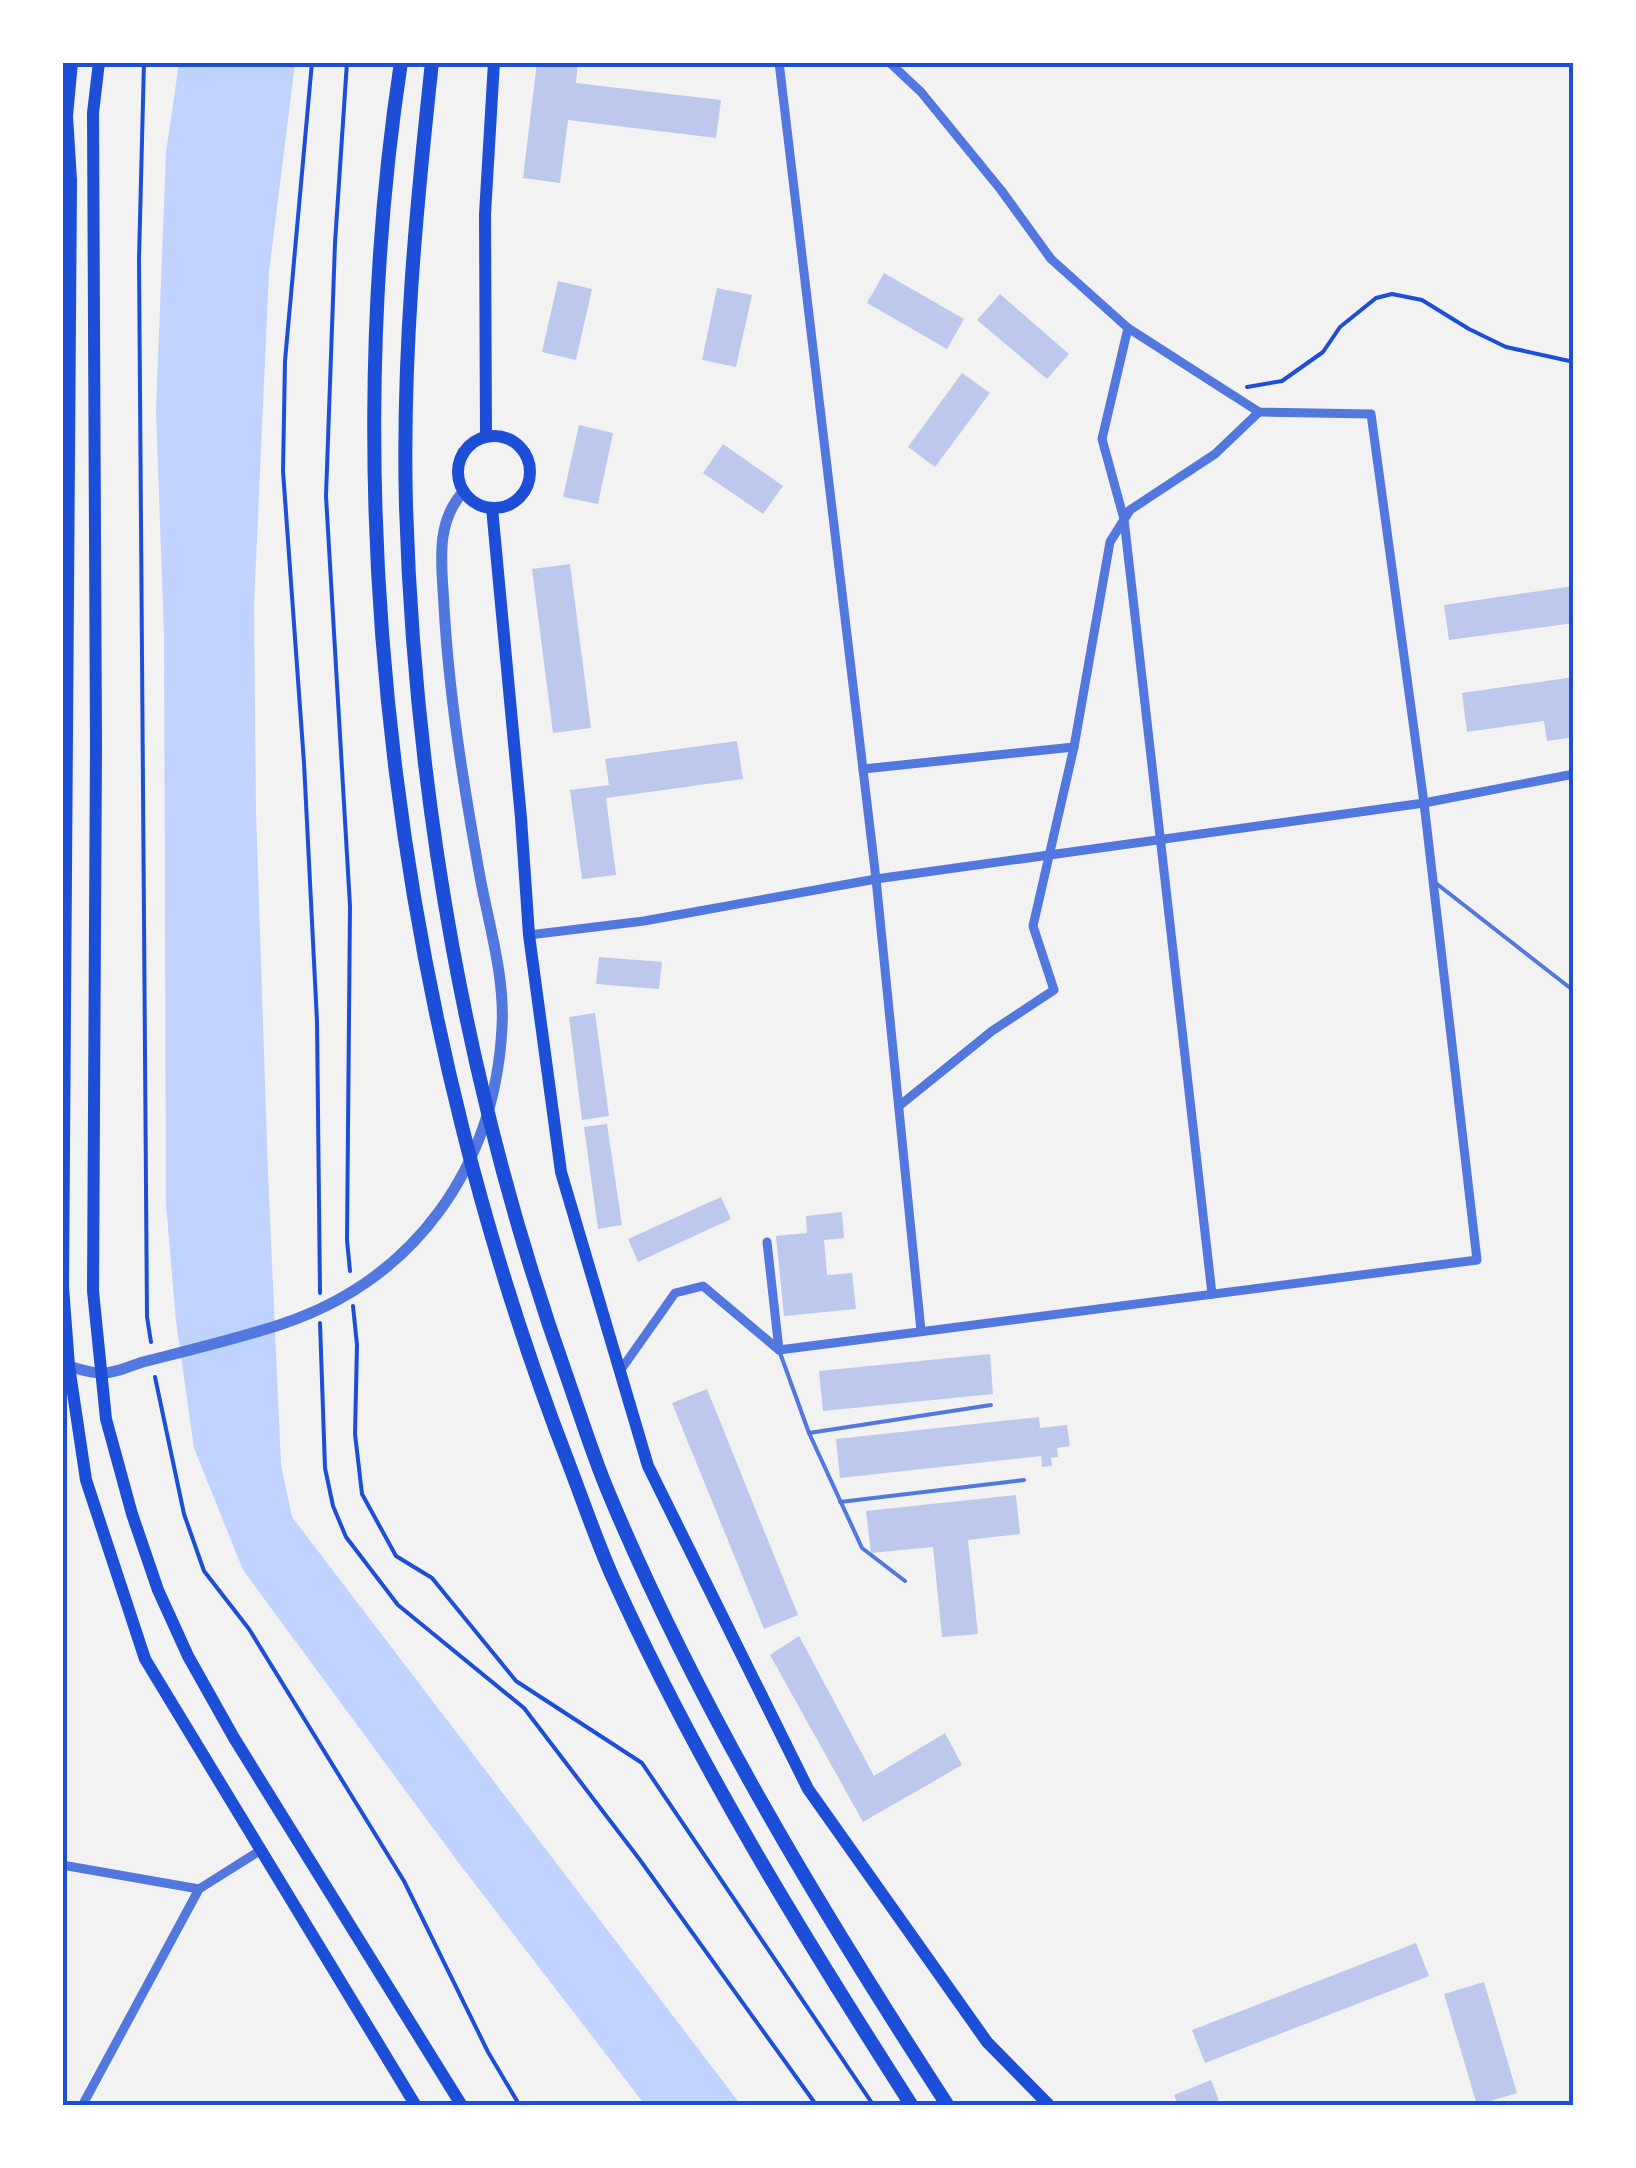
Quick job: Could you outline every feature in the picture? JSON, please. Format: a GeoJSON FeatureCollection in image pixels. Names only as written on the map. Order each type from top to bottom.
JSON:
{"type":"FeatureCollection","features":[{"type":"Feature","properties":{"kind":"highway"},"geometry":{"type":"LineString","coordinates":[[402,62],[378,293],[375,507],[386,674],[410,864],[446,1068],[493,1242],[536,1378],[613,1577],[754,1850],[822,1966],[912,2106]]}},
{"type":"Feature","properties":{"kind":"highway"},"geometry":{"type":"LineString","coordinates":[[432,62],[408,335],[406,505],[416,680],[434,825],[488,1124],[541,1305],[606,1488],[680,1647],[762,1802],[850,1954],[948,2106]]}},
{"type":"Feature","properties":{"kind":"main road"},"geometry":{"type":"LineString","coordinates":[[72,62],[67,116],[72,180],[65,741],[66,1366],[86,1480],[145,1660],[416,2106]]}},
{"type":"Feature","properties":{"kind":"main road"},"geometry":{"type":"LineString","coordinates":[[99,62],[94,113],[96,745],[92,1138],[93,1291],[106,1419],[158,1590],[188,1656],[234,1738],[462,2106]]}},
{"type":"Feature","properties":{"kind":"main road"},"geometry":{"type":"LineString","coordinates":[[486,437],[485,214],[494,62]]}},
{"type":"Feature","properties":{"kind":"main road"},"geometry":{"type":"LineString","coordinates":[[486,437],[499,437],[521,448],[530,470],[523,494],[514,502],[492,508],[471,500],[458,470],[467,449],[486,437]]}},
{"type":"Feature","properties":{"kind":"main road"},"geometry":{"type":"LineString","coordinates":[[492,508],[528,935],[561,1172],[648,1466],[808,1789],[987,2042],[1050,2106]]}},
{"type":"Feature","properties":{"kind":"street"},"geometry":{"type":"LineString","coordinates":[[779,62],[876,878],[921,1330]]}},
{"type":"Feature","properties":{"kind":"street"},"geometry":{"type":"LineString","coordinates":[[620,1371],[675,1292],[703,1286],[780,1350],[1477,1260],[1434,881],[1370,414],[1259,412],[1128,328],[1051,260],[1001,190],[921,92],[889,62]]}},
{"type":"Feature","properties":{"kind":"street"},"geometry":{"type":"LineString","coordinates":[[1128,328],[1102,439],[1124,519],[1212,1294]]}},
{"type":"Feature","properties":{"kind":"street"},"geometry":{"type":"LineString","coordinates":[[898,1106],[992,1031],[1054,990],[1032,926],[1074,747],[1110,542],[1130,510],[1215,454],[1259,412]]}},
{"type":"Feature","properties":{"kind":"street"},"geometry":{"type":"LineString","coordinates":[[66,1366],[101,1374],[246,1336],[300,1318],[362,1288],[402,1254],[445,1207],[478,1147],[495,1087],[502,1024],[497,972],[448,677],[441,539],[451,505],[464,491]]}},
{"type":"Feature","properties":{"kind":"street"},"geometry":{"type":"LineString","coordinates":[[863,769],[1074,747]]}},
{"type":"Feature","properties":{"kind":"street"},"geometry":{"type":"LineString","coordinates":[[528,935],[644,921],[876,878],[1424,803],[1574,774]]}},
{"type":"Feature","properties":{"kind":"street"},"geometry":{"type":"LineString","coordinates":[[767,1242],[780,1350]]}},
{"type":"Feature","properties":{"kind":"street"},"geometry":{"type":"LineString","coordinates":[[82,2106],[199,1889],[261,1850]]}},
{"type":"Feature","properties":{"kind":"street"},"geometry":{"type":"LineString","coordinates":[[62,1865],[199,1889]]}},
{"type":"Feature","properties":{"kind":"lane"},"geometry":{"type":"LineString","coordinates":[[1434,881],[1574,991]]}},
{"type":"Feature","properties":{"kind":"lane"},"geometry":{"type":"LineString","coordinates":[[780,1350],[809,1433],[862,1548],[906,1580]]}},
{"type":"Feature","properties":{"kind":"lane"},"geometry":{"type":"LineString","coordinates":[[809,1433],[992,1405]]}},
{"type":"Feature","properties":{"kind":"lane"},"geometry":{"type":"LineString","coordinates":[[840,1502],[1024,1480]]}},
{"type":"Feature","properties":{"kind":"path"},"geometry":{"type":"LineString","coordinates":[[144,62],[139,259],[147,1316],[152,1350]]}},
{"type":"Feature","properties":{"kind":"path"},"geometry":{"type":"LineString","coordinates":[[312,62],[285,360],[283,472],[317,1021],[320,1302]]}},
{"type":"Feature","properties":{"kind":"path"},"geometry":{"type":"LineString","coordinates":[[347,62],[334,243],[326,496],[350,906],[347,1240],[350,1275]]}},
{"type":"Feature","properties":{"kind":"path"},"geometry":{"type":"LineString","coordinates":[[1232,395],[1253,384],[1282,381],[1323,352],[1340,327],[1376,298],[1392,294],[1422,300],[1506,347],[1574,362]]}},
{"type":"Feature","properties":{"kind":"path"},"geometry":{"type":"LineString","coordinates":[[352,1292],[357,1345],[355,1434],[362,1494],[396,1556],[432,1578],[516,1681],[642,1763],[874,2106]]}},
{"type":"Feature","properties":{"kind":"path"},"geometry":{"type":"LineString","coordinates":[[320,1321],[324,1468],[346,1537],[398,1605],[524,1708],[640,1860],[817,2106]]}},
{"type":"Feature","properties":{"kind":"path"},"geometry":{"type":"LineString","coordinates":[[154,1366],[184,1514],[204,1571],[249,1629],[404,1881],[488,2052],[520,2106]]}},
{"type":"Feature","properties":{"kind":"water"},"geometry":{"type":"Polygon","coordinates":[[[179,63],[295,63],[269,272],[254,605],[256,812],[268,1174],[281,1465],[292,1517],[741,2105],[645,2105],[458,1862],[243,1570],[194,1448],[176,1321],[166,1204],[164,636],[156,410],[166,153],[179,63]]]}},
{"type":"Feature","properties":{"kind":"building"},"geometry":{"type":"Polygon","coordinates":[[[537,62],[578,62],[576,83],[721,100],[716,138],[568,120],[560,183],[523,178],[537,62]]]}},
{"type":"Feature","properties":{"kind":"building"},"geometry":{"type":"Polygon","coordinates":[[[884,273],[964,319],[947,349],[867,303],[884,273]]]}},
{"type":"Feature","properties":{"kind":"building"},"geometry":{"type":"Polygon","coordinates":[[[558,281],[592,289],[576,360],[542,352],[558,281]]]}},
{"type":"Feature","properties":{"kind":"building"},"geometry":{"type":"Polygon","coordinates":[[[717,288],[752,295],[736,367],[702,360],[717,288]]]}},
{"type":"Feature","properties":{"kind":"building"},"geometry":{"type":"Polygon","coordinates":[[[1000,294],[1069,354],[1047,379],[977,320],[1000,294]]]}},
{"type":"Feature","properties":{"kind":"building"},"geometry":{"type":"Polygon","coordinates":[[[962,373],[990,393],[935,467],[908,447],[962,373]]]}},
{"type":"Feature","properties":{"kind":"building"},"geometry":{"type":"Polygon","coordinates":[[[579,425],[613,433],[598,504],[563,497],[579,425]]]}},
{"type":"Feature","properties":{"kind":"building"},"geometry":{"type":"Polygon","coordinates":[[[723,444],[783,486],[763,514],[703,473],[723,444]]]}},
{"type":"Feature","properties":{"kind":"building"},"geometry":{"type":"Polygon","coordinates":[[[570,564],[591,728],[553,733],[532,569],[570,564]]]}},
{"type":"Feature","properties":{"kind":"building"},"geometry":{"type":"Polygon","coordinates":[[[1574,586],[1574,623],[1449,640],[1444,605],[1574,586]]]}},
{"type":"Feature","properties":{"kind":"building"},"geometry":{"type":"Polygon","coordinates":[[[1574,677],[1574,737],[1547,741],[1544,721],[1467,732],[1462,693],[1574,677]]]}},
{"type":"Feature","properties":{"kind":"building"},"geometry":{"type":"Polygon","coordinates":[[[737,741],[743,779],[606,798],[616,875],[582,879],[570,790],[609,785],[605,759],[737,741]]]}},
{"type":"Feature","properties":{"kind":"building"},"geometry":{"type":"Polygon","coordinates":[[[599,957],[662,962],[659,989],[596,984],[599,957]]]}},
{"type":"Feature","properties":{"kind":"building"},"geometry":{"type":"Polygon","coordinates":[[[595,1013],[609,1116],[582,1120],[569,1017],[595,1013]]]}},
{"type":"Feature","properties":{"kind":"building"},"geometry":{"type":"Polygon","coordinates":[[[607,1124],[622,1225],[598,1229],[584,1127],[607,1124]]]}},
{"type":"Feature","properties":{"kind":"building"},"geometry":{"type":"Polygon","coordinates":[[[721,1197],[731,1219],[638,1262],[628,1239],[721,1197]]]}},
{"type":"Feature","properties":{"kind":"building"},"geometry":{"type":"Polygon","coordinates":[[[842,1212],[844,1238],[824,1240],[827,1275],[852,1273],[856,1309],[784,1316],[776,1236],[807,1233],[806,1216],[842,1212]]]}},
{"type":"Feature","properties":{"kind":"building"},"geometry":{"type":"Polygon","coordinates":[[[990,1354],[993,1394],[823,1411],[819,1371],[990,1354]]]}},
{"type":"Feature","properties":{"kind":"building"},"geometry":{"type":"Polygon","coordinates":[[[707,1389],[798,1615],[764,1629],[672,1403],[707,1389]]]}},
{"type":"Feature","properties":{"kind":"building"},"geometry":{"type":"Polygon","coordinates":[[[1039,1417],[1040,1428],[1067,1425],[1070,1446],[1057,1448],[1058,1457],[1051,1458],[1052,1466],[1042,1467],[1041,1456],[840,1478],[836,1439],[1039,1417]]]}},
{"type":"Feature","properties":{"kind":"building"},"geometry":{"type":"Polygon","coordinates":[[[1016,1495],[1020,1534],[968,1540],[978,1634],[942,1637],[933,1547],[871,1553],[866,1511],[1016,1495]]]}},
{"type":"Feature","properties":{"kind":"building"},"geometry":{"type":"Polygon","coordinates":[[[799,1636],[874,1776],[945,1733],[962,1765],[863,1822],[770,1655],[799,1636]]]}},
{"type":"Feature","properties":{"kind":"building"},"geometry":{"type":"Polygon","coordinates":[[[1416,1943],[1429,1976],[1205,2063],[1192,2030],[1416,1943]]]}},
{"type":"Feature","properties":{"kind":"building"},"geometry":{"type":"Polygon","coordinates":[[[1484,1982],[1517,2093],[1477,2105],[1444,1994],[1484,1982]]]}},
{"type":"Feature","properties":{"kind":"building"},"geometry":{"type":"Polygon","coordinates":[[[1211,2080],[1221,2106],[1178,2106],[1174,2095],[1211,2080]]]}}]}
